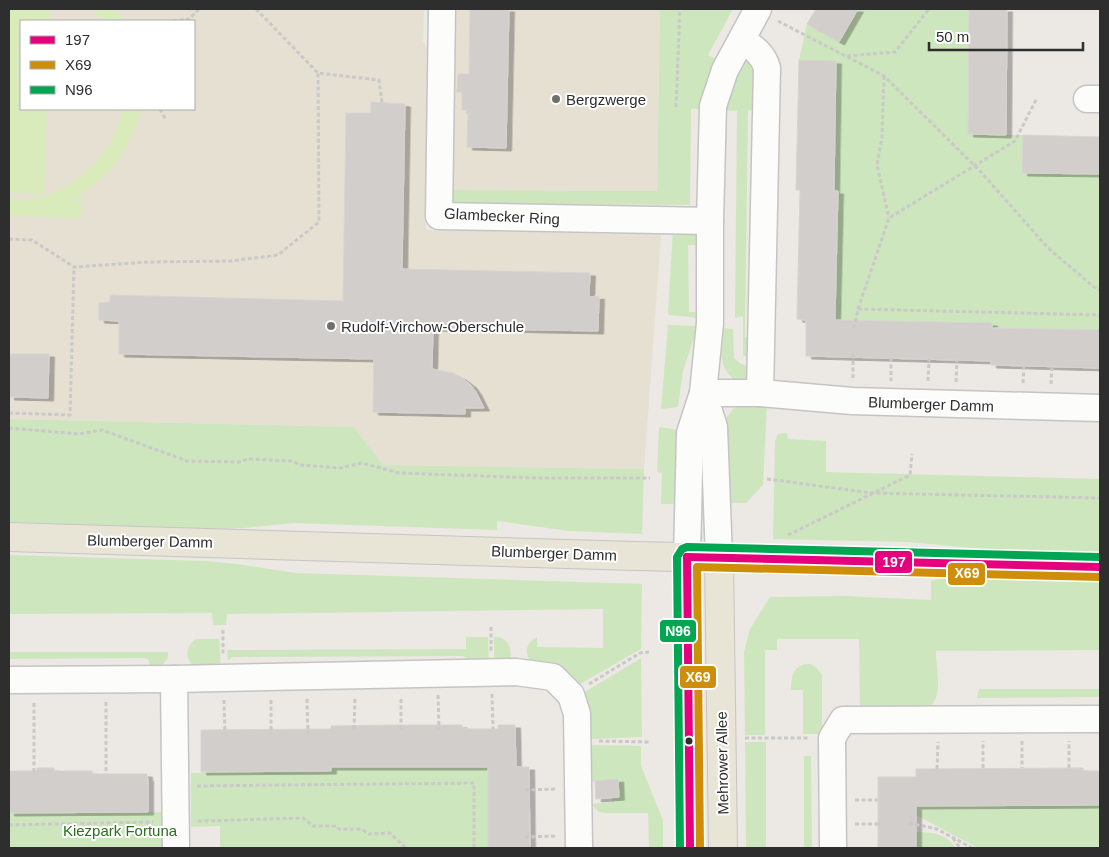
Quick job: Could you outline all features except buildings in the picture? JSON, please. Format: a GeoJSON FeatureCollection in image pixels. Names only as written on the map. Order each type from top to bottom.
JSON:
{"type":"FeatureCollection","features":[{"type":"Feature","properties":{"kind":"main road","name":"Blumberger Damm"},"geometry":{"type":"LineString","coordinates":[[9,538],[1100,567]]}},
{"type":"Feature","properties":{"kind":"main road"},"geometry":{"type":"LineString","coordinates":[[686,557],[690,848]]}},
{"type":"Feature","properties":{"kind":"main road","name":"Mehrower Allee"},"geometry":{"type":"LineString","coordinates":[[719,558],[724,848]]}},
{"type":"Feature","properties":{"kind":"street","name":"Glambecker Ring"},"geometry":{"type":"LineString","coordinates":[[442,9],[438,216],[710,221]]}},
{"type":"Feature","properties":{"kind":"street"},"geometry":{"type":"LineString","coordinates":[[686,557],[690,433],[703,392],[710,323],[713,106],[726,70],[757,10]]}},
{"type":"Feature","properties":{"kind":"street"},"geometry":{"type":"LineString","coordinates":[[742,40],[759,52],[767,68],[760,393]]}},
{"type":"Feature","properties":{"kind":"street"},"geometry":{"type":"LineString","coordinates":[[703,392],[714,427],[719,558]]}},
{"type":"Feature","properties":{"kind":"street","name":"Blumberger Damm"},"geometry":{"type":"LineString","coordinates":[[703,392],[760,393],[835,401],[1100,408]]}},
{"type":"Feature","properties":{"kind":"street"},"geometry":{"type":"LineString","coordinates":[[21,680],[516,672],[553,676],[578,690],[576,714],[579,842]]}},
{"type":"Feature","properties":{"kind":"street"},"geometry":{"type":"LineString","coordinates":[[174,679],[176,848]]}},
{"type":"Feature","properties":{"kind":"street"},"geometry":{"type":"LineString","coordinates":[[833,848],[837,729],[1100,719]]}},
{"type":"Feature","properties":{"kind":"path"},"geometry":{"type":"LineString","coordinates":[[181,20],[189,19],[198,9]]}},
{"type":"Feature","properties":{"kind":"path"},"geometry":{"type":"LineString","coordinates":[[256,9],[318,73],[379,80],[382,103]]}},
{"type":"Feature","properties":{"kind":"path"},"geometry":{"type":"LineString","coordinates":[[676,107],[680,9]]}},
{"type":"Feature","properties":{"kind":"path"},"geometry":{"type":"LineString","coordinates":[[846,56],[895,52],[929,9]]}},
{"type":"Feature","properties":{"kind":"path"},"geometry":{"type":"LineString","coordinates":[[757,10],[884,76],[974,166],[1048,248],[1100,290]]}},
{"type":"Feature","properties":{"kind":"path"},"geometry":{"type":"LineString","coordinates":[[9,239],[32,240],[74,267],[149,262],[230,261],[278,255],[319,222],[318,73]]}},
{"type":"Feature","properties":{"kind":"path"},"geometry":{"type":"LineString","coordinates":[[854,328],[858,309],[890,218],[877,165],[882,137],[884,76]]}},
{"type":"Feature","properties":{"kind":"path"},"geometry":{"type":"LineString","coordinates":[[890,218],[1014,141],[1037,98]]}},
{"type":"Feature","properties":{"kind":"path"},"geometry":{"type":"LineString","coordinates":[[161,110],[166,120]]}},
{"type":"Feature","properties":{"kind":"path"},"geometry":{"type":"LineString","coordinates":[[9,413],[70,415],[74,267]]}},
{"type":"Feature","properties":{"kind":"path"},"geometry":{"type":"LineString","coordinates":[[858,309],[1100,315]]}},
{"type":"Feature","properties":{"kind":"path"},"geometry":{"type":"LineString","coordinates":[[891,358],[891,386]]}},
{"type":"Feature","properties":{"kind":"path"},"geometry":{"type":"LineString","coordinates":[[928,387],[930,359]]}},
{"type":"Feature","properties":{"kind":"path"},"geometry":{"type":"LineString","coordinates":[[956,388],[957,360]]}},
{"type":"Feature","properties":{"kind":"path"},"geometry":{"type":"LineString","coordinates":[[1023,389],[1024,366]]}},
{"type":"Feature","properties":{"kind":"path"},"geometry":{"type":"LineString","coordinates":[[1051,390],[1052,367]]}},
{"type":"Feature","properties":{"kind":"path"},"geometry":{"type":"LineString","coordinates":[[9,428],[79,434],[102,430],[187,462],[241,462],[248,459],[284,460],[293,461],[298,465],[340,468],[362,463],[399,473],[537,478],[650,478]]}},
{"type":"Feature","properties":{"kind":"path"},"geometry":{"type":"LineString","coordinates":[[765,559],[788,536],[910,475],[912,454]]}},
{"type":"Feature","properties":{"kind":"path"},"geometry":{"type":"LineString","coordinates":[[766,479],[872,493],[1100,498]]}},
{"type":"Feature","properties":{"kind":"path"},"geometry":{"type":"LineString","coordinates":[[578,690],[640,653],[649,652]]}},
{"type":"Feature","properties":{"kind":"path"},"geometry":{"type":"LineString","coordinates":[[492,673],[493,729]]}},
{"type":"Feature","properties":{"kind":"path"},"geometry":{"type":"LineString","coordinates":[[401,674],[401,729]]}},
{"type":"Feature","properties":{"kind":"path"},"geometry":{"type":"LineString","coordinates":[[438,674],[439,729]]}},
{"type":"Feature","properties":{"kind":"path"},"geometry":{"type":"LineString","coordinates":[[354,729],[355,675]]}},
{"type":"Feature","properties":{"kind":"path"},"geometry":{"type":"LineString","coordinates":[[307,676],[308,734]]}},
{"type":"Feature","properties":{"kind":"path"},"geometry":{"type":"LineString","coordinates":[[270,677],[271,734]]}},
{"type":"Feature","properties":{"kind":"path"},"geometry":{"type":"LineString","coordinates":[[224,678],[225,734]]}},
{"type":"Feature","properties":{"kind":"path"},"geometry":{"type":"LineString","coordinates":[[106,679],[106,774]]}},
{"type":"Feature","properties":{"kind":"path"},"geometry":{"type":"LineString","coordinates":[[21,680],[34,775]]}},
{"type":"Feature","properties":{"kind":"path"},"geometry":{"type":"LineString","coordinates":[[741,738],[837,729]]}},
{"type":"Feature","properties":{"kind":"path"},"geometry":{"type":"LineString","coordinates":[[598,741],[650,742]]}},
{"type":"Feature","properties":{"kind":"path"},"geometry":{"type":"LineString","coordinates":[[197,786],[474,783],[474,848]]}},
{"type":"Feature","properties":{"kind":"path"},"geometry":{"type":"LineString","coordinates":[[525,790],[579,788]]}},
{"type":"Feature","properties":{"kind":"path"},"geometry":{"type":"LineString","coordinates":[[197,822],[303,818],[313,826],[361,829],[369,834],[390,833],[406,848]]}},
{"type":"Feature","properties":{"kind":"path"},"geometry":{"type":"LineString","coordinates":[[9,825],[154,822]]}},
{"type":"Feature","properties":{"kind":"path"},"geometry":{"type":"LineString","coordinates":[[909,823],[937,829],[972,848]]}},
{"type":"Feature","properties":{"kind":"path"},"geometry":{"type":"LineString","coordinates":[[854,824],[882,824]]}},
{"type":"Feature","properties":{"kind":"path"},"geometry":{"type":"LineString","coordinates":[[525,836],[579,842]]}},
{"type":"Feature","properties":{"kind":"path"},"geometry":{"type":"LineString","coordinates":[[953,838],[960,848]]}},
{"type":"Feature","properties":{"kind":"shaded area","name":"Rudolf-Virchow-Oberschule"},"geometry":{"type":"Polygon","coordinates":[[[9,9],[424,9],[423,41],[427,47],[426,230],[661,235],[644,469],[383,465],[354,427],[9,419],[9,9]]]}},
{"type":"Feature","properties":{"kind":"shaded area","name":"Bergzwerge"},"geometry":{"type":"Polygon","coordinates":[[[455,9],[660,9],[657,191],[451,190],[455,9]]]}},
{"type":"Feature","properties":{"kind":"green space"},"geometry":{"type":"Polygon","coordinates":[[[9,9],[49,9],[49,20],[20,20],[20,110],[47,110],[44,194],[9,193],[9,9]]]}},
{"type":"Feature","properties":{"kind":"green space"},"geometry":{"type":"Polygon","coordinates":[[[92,9],[115,9],[123,20],[102,20],[92,9]]]}},
{"type":"Feature","properties":{"kind":"green space"},"geometry":{"type":"Polygon","coordinates":[[[660,9],[733,9],[708,55],[720,61],[704,109],[691,109],[690,205],[451,203],[451,190],[657,191],[660,9]]]}},
{"type":"Feature","properties":{"kind":"green space"},"geometry":{"type":"Polygon","coordinates":[[[858,9],[969,9],[968,134],[1023,135],[1079,174],[1100,174],[1100,330],[992,328],[835,320],[838,192],[834,191],[836,62],[799,60],[807,24],[839,42],[858,9]]]}},
{"type":"Feature","properties":{"kind":"green space"},"geometry":{"type":"Polygon","coordinates":[[[748,57],[756,58],[759,110],[748,110],[745,337],[756,337],[754,357],[743,356],[743,316],[735,318],[737,111],[724,110],[742,61],[748,57]]]}},
{"type":"Feature","properties":{"kind":"green space"},"geometry":{"type":"Polygon","coordinates":[[[122,110],[140,110],[136,125],[127,145],[115,164],[92,186],[74,199],[82,200],[82,218],[9,216],[9,199],[33,199],[51,194],[79,177],[103,153],[112,139],[122,110]]]}},
{"type":"Feature","properties":{"kind":"green space"},"geometry":{"type":"Polygon","coordinates":[[[673,230],[691,230],[701,236],[701,245],[688,245],[689,312],[702,312],[699,318],[669,315],[668,312],[673,230]]]}},
{"type":"Feature","properties":{"kind":"green space"},"geometry":{"type":"Polygon","coordinates":[[[668,325],[698,326],[683,371],[678,407],[661,409],[668,325]]]}},
{"type":"Feature","properties":{"kind":"green space"},"geometry":{"type":"Polygon","coordinates":[[[722,328],[733,329],[734,358],[743,365],[754,367],[745,379],[735,380],[725,369],[721,350],[722,328]]]}},
{"type":"Feature","properties":{"kind":"green space"},"geometry":{"type":"Polygon","coordinates":[[[767,403],[763,485],[746,503],[726,503],[723,422],[733,409],[741,404],[767,403]]]}},
{"type":"Feature","properties":{"kind":"green space"},"geometry":{"type":"Polygon","coordinates":[[[9,419],[354,427],[383,465],[644,469],[642,534],[569,531],[497,521],[497,530],[293,523],[213,529],[9,522],[9,419]]]}},
{"type":"Feature","properties":{"kind":"green space"},"geometry":{"type":"Polygon","coordinates":[[[659,427],[679,430],[680,504],[661,504],[662,473],[657,472],[659,427]]]}},
{"type":"Feature","properties":{"kind":"green space"},"geometry":{"type":"Polygon","coordinates":[[[787,433],[788,439],[826,441],[826,472],[1100,479],[1100,554],[1004,551],[909,542],[773,539],[775,441],[778,434],[787,433]]]}},
{"type":"Feature","properties":{"kind":"green space"},"geometry":{"type":"Polygon","coordinates":[[[9,555],[207,561],[296,573],[642,584],[641,649],[575,687],[531,662],[527,655],[528,645],[537,637],[537,647],[603,648],[603,609],[227,614],[226,625],[213,625],[212,613],[9,614],[9,555]]]}},
{"type":"Feature","properties":{"kind":"green space"},"geometry":{"type":"Polygon","coordinates":[[[1100,576],[1100,650],[936,651],[938,690],[933,704],[928,709],[860,711],[859,639],[777,639],[777,650],[765,650],[765,735],[745,735],[744,652],[750,629],[770,597],[844,596],[931,600],[931,581],[951,577],[1100,576]]]}},
{"type":"Feature","properties":{"kind":"green space"},"geometry":{"type":"Polygon","coordinates":[[[466,637],[488,637],[489,668],[467,669],[466,658],[463,656],[232,657],[228,661],[227,650],[466,649],[466,637]]]}},
{"type":"Feature","properties":{"kind":"green space"},"geometry":{"type":"Polygon","coordinates":[[[494,637],[499,637],[506,641],[510,647],[510,659],[494,668],[494,637]]]}},
{"type":"Feature","properties":{"kind":"green space"},"geometry":{"type":"Polygon","coordinates":[[[196,639],[219,639],[221,670],[193,667],[187,652],[192,642],[196,639]]]}},
{"type":"Feature","properties":{"kind":"green space"},"geometry":{"type":"Polygon","coordinates":[[[9,652],[168,652],[168,658],[157,671],[152,671],[148,659],[144,658],[9,659],[9,652]]]}},
{"type":"Feature","properties":{"kind":"green space"},"geometry":{"type":"Polygon","coordinates":[[[641,658],[642,737],[590,739],[580,695],[641,658]]]}},
{"type":"Feature","properties":{"kind":"green space"},"geometry":{"type":"Polygon","coordinates":[[[810,664],[816,667],[822,675],[822,734],[803,734],[803,690],[791,690],[794,672],[800,666],[810,664]]]}},
{"type":"Feature","properties":{"kind":"green space"},"geometry":{"type":"Polygon","coordinates":[[[979,689],[1100,689],[1100,697],[977,698],[979,689]]]}},
{"type":"Feature","properties":{"kind":"green space"},"geometry":{"type":"Polygon","coordinates":[[[745,742],[766,742],[766,848],[746,848],[745,742]]]}},
{"type":"Feature","properties":{"kind":"green space"},"geometry":{"type":"Polygon","coordinates":[[[589,745],[641,746],[641,766],[663,820],[663,848],[649,848],[648,813],[605,813],[599,812],[591,804],[612,802],[611,798],[619,797],[618,779],[590,782],[589,745]]]}},
{"type":"Feature","properties":{"kind":"green space"},"geometry":{"type":"Polygon","coordinates":[[[804,756],[811,756],[812,848],[804,848],[804,756]]]}},
{"type":"Feature","properties":{"kind":"green space"},"geometry":{"type":"Polygon","coordinates":[[[478,758],[478,767],[488,767],[488,848],[220,848],[220,826],[191,827],[191,773],[239,772],[240,769],[257,772],[331,771],[331,767],[368,767],[386,763],[387,767],[461,767],[478,758]]]}},
{"type":"Feature","properties":{"kind":"green space"},"geometry":{"type":"Polygon","coordinates":[[[1100,805],[1100,848],[978,848],[916,815],[916,806],[1100,805]]]}},
{"type":"Feature","properties":{"kind":"green space","name":"Kiezpark Fortuna"},"geometry":{"type":"Polygon","coordinates":[[[168,812],[169,848],[9,848],[9,813],[168,812]]]}},
{"type":"Feature","properties":{"kind":"green space"},"geometry":{"type":"Polygon","coordinates":[[[916,832],[943,837],[956,848],[916,848],[916,832]]]}},
{"type":"Feature","properties":{"kind":"transit line","name":"N96"},"geometry":{"type":"LineString","coordinates":[[680,848],[677,557],[682,549],[687,547],[1100,557]]}},
{"type":"Feature","properties":{"kind":"transit line","name":"197"},"geometry":{"type":"LineString","coordinates":[[687,557],[1100,567]]}},
{"type":"Feature","properties":{"kind":"transit line","name":"197"},"geometry":{"type":"LineString","coordinates":[[687,557],[690,848]]}},
{"type":"Feature","properties":{"kind":"transit line","name":"X69"},"geometry":{"type":"LineString","coordinates":[[700,848],[697,567],[1100,577]]}},
{"type":"Feature","properties":{"kind":"place","name":"Bergzwerge"},"geometry":{"type":"Point","coordinates":[556,99]}},
{"type":"Feature","properties":{"kind":"place","name":"Rudolf-Virchow-Oberschule"},"geometry":{"type":"Point","coordinates":[331,326]}}]}
